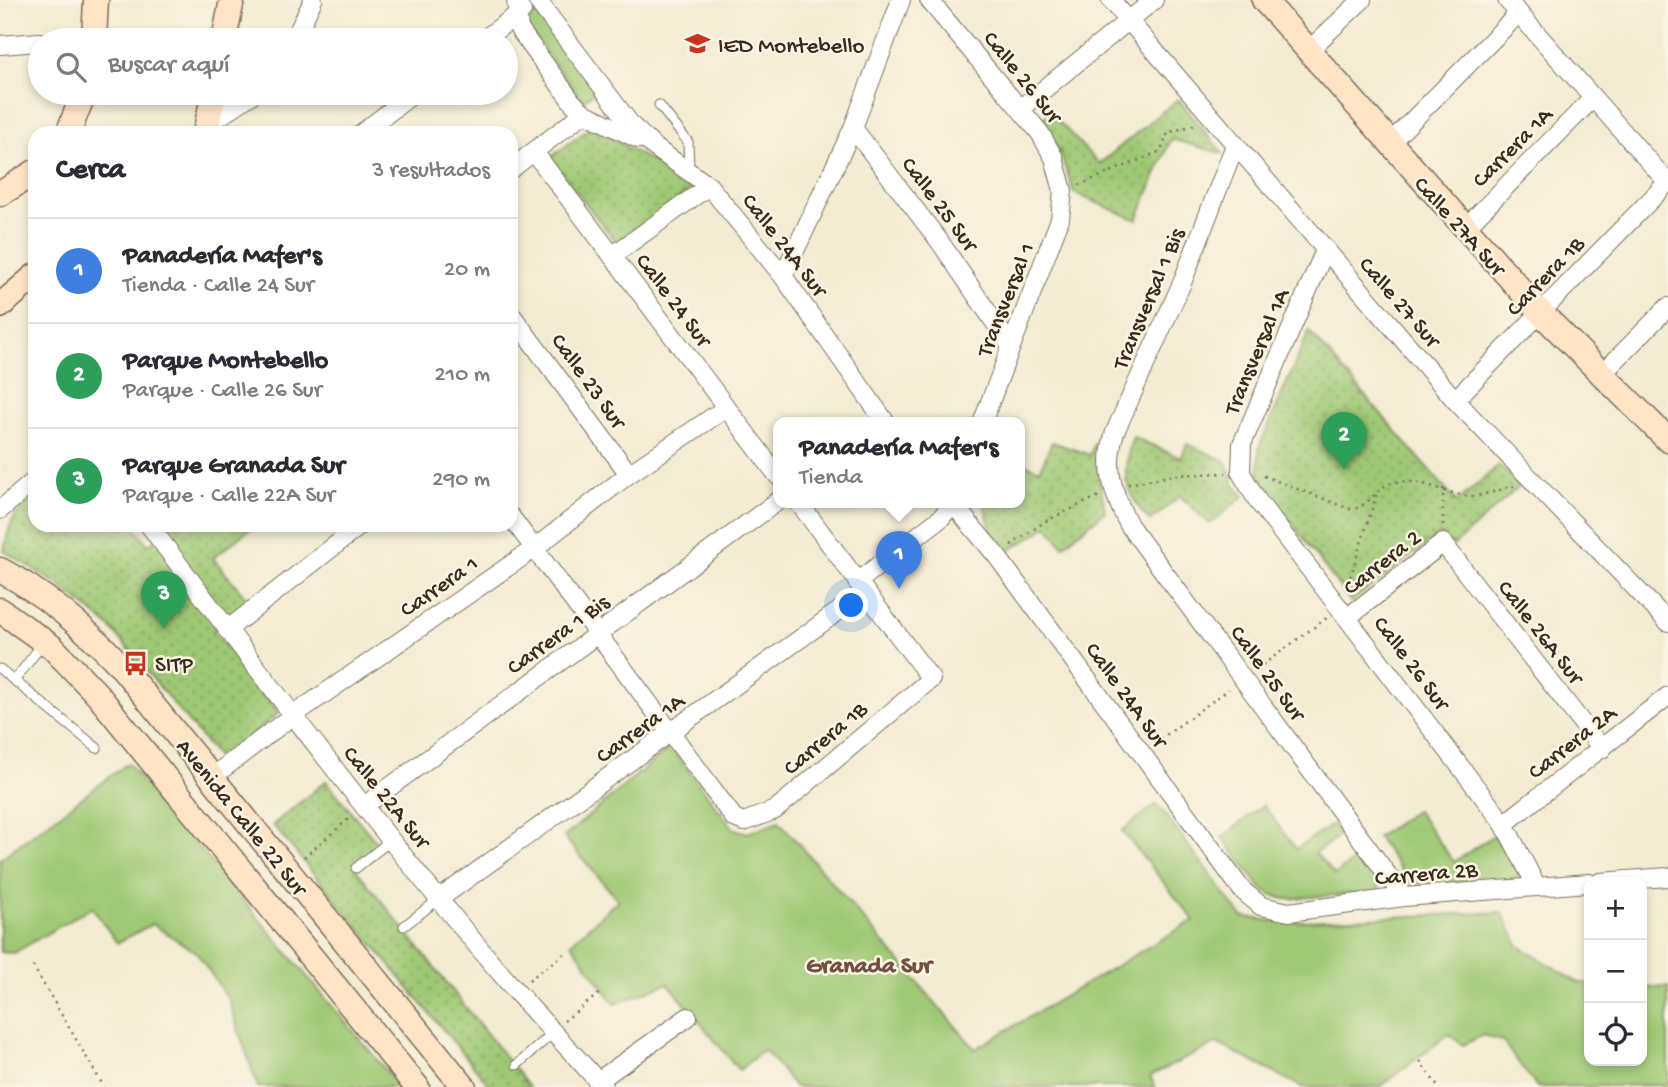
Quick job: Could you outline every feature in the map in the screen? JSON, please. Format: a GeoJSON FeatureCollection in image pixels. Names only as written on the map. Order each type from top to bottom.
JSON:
{"type":"FeatureCollection","features":[{"type":"Feature","properties":{"kind":"main road"},"geometry":{"type":"LineString","coordinates":[[95,28],[96,0]]}},
{"type":"Feature","properties":{"kind":"main road"},"geometry":{"type":"LineString","coordinates":[[226,28],[232,0]]}},
{"type":"Feature","properties":{"kind":"main road","name":"Calle 27A Sur"},"geometry":{"type":"LineString","coordinates":[[1264,0],[1541,313],[1668,440]]}},
{"type":"Feature","properties":{"kind":"main road"},"geometry":{"type":"LineString","coordinates":[[71,126],[79,105]]}},
{"type":"Feature","properties":{"kind":"main road"},"geometry":{"type":"LineString","coordinates":[[210,126],[213,105]]}},
{"type":"Feature","properties":{"kind":"main road"},"geometry":{"type":"LineString","coordinates":[[0,194],[28,176]]}},
{"type":"Feature","properties":{"kind":"main road"},"geometry":{"type":"LineString","coordinates":[[0,306],[28,282]]}},
{"type":"Feature","properties":{"kind":"main road","name":"Avenida Calle 22 Sur"},"geometry":{"type":"LineString","coordinates":[[0,569],[48,598],[100,644],[464,1087]]}},
{"type":"Feature","properties":{"kind":"main road","name":"Avenida Calle 22 Sur"},"geometry":{"type":"LineString","coordinates":[[0,610],[45,642],[97,694],[417,1087]]}},
{"type":"Feature","properties":{"kind":"street"},"geometry":{"type":"LineString","coordinates":[[495,28],[516,7],[536,0]]}},
{"type":"Feature","properties":{"kind":"street","name":"Calle 24A Sur"},"geometry":{"type":"LineString","coordinates":[[536,0],[611,101],[654,146],[709,186],[783,276],[882,417]]}},
{"type":"Feature","properties":{"kind":"street"},"geometry":{"type":"LineString","coordinates":[[783,276],[852,128],[901,0]]}},
{"type":"Feature","properties":{"kind":"street","name":"Calle 26 Sur"},"geometry":{"type":"LineString","coordinates":[[929,0],[1021,108],[1049,147],[1063,191]]}},
{"type":"Feature","properties":{"kind":"street","name":"Calle 27 Sur"},"geometry":{"type":"LineString","coordinates":[[1111,0],[1455,400],[1668,622]]}},
{"type":"Feature","properties":{"kind":"street"},"geometry":{"type":"LineString","coordinates":[[1021,108],[1154,0]]}},
{"type":"Feature","properties":{"kind":"street"},"geometry":{"type":"LineString","coordinates":[[1308,51],[1362,0]]}},
{"type":"Feature","properties":{"kind":"street"},"geometry":{"type":"LineString","coordinates":[[300,28],[311,1]]}},
{"type":"Feature","properties":{"kind":"street","name":"Calle 24A Sur"},"geometry":{"type":"LineString","coordinates":[[516,7],[524,37],[562,90],[584,113],[654,146]]}},
{"type":"Feature","properties":{"kind":"street"},"geometry":{"type":"LineString","coordinates":[[1389,144],[1513,7],[1668,182]]}},
{"type":"Feature","properties":{"kind":"street"},"geometry":{"type":"LineString","coordinates":[[0,45],[28,43]]}},
{"type":"Feature","properties":{"kind":"street","name":"Carrera 1A"},"geometry":{"type":"LineString","coordinates":[[1464,229],[1593,98]]}},
{"type":"Feature","properties":{"kind":"street"},"geometry":{"type":"LineString","coordinates":[[215,126],[240,105]]}},
{"type":"Feature","properties":{"kind":"street"},"geometry":{"type":"LineString","coordinates":[[371,126],[398,105]]}},
{"type":"Feature","properties":{"kind":"street"},"geometry":{"type":"LineString","coordinates":[[518,164],[584,113]]}},
{"type":"Feature","properties":{"kind":"street","name":"Calle 25 Sur"},"geometry":{"type":"LineString","coordinates":[[852,128],[940,242],[1010,345]]}},
{"type":"Feature","properties":{"kind":"street","name":"Transversal 1 Bis"},"geometry":{"type":"LineString","coordinates":[[1108,470],[1108,456],[1115,432],[1182,283],[1235,145]]}},
{"type":"Feature","properties":{"kind":"street","name":"Calle 24 Sur"},"geometry":{"type":"LineString","coordinates":[[534,152],[773,469]]}},
{"type":"Feature","properties":{"kind":"street","name":"Carrera 1B"},"geometry":{"type":"LineString","coordinates":[[1455,400],[1668,182]]}},
{"type":"Feature","properties":{"kind":"street"},"geometry":{"type":"LineString","coordinates":[[612,256],[709,186]]}},
{"type":"Feature","properties":{"kind":"street","name":"Transversal 1"},"geometry":{"type":"LineString","coordinates":[[984,417],[1010,345],[1056,236],[1063,191]]}},
{"type":"Feature","properties":{"kind":"street","name":"Transversal 1A"},"geometry":{"type":"LineString","coordinates":[[1241,473],[1242,444],[1325,250]]}},
{"type":"Feature","properties":{"kind":"street"},"geometry":{"type":"LineString","coordinates":[[1601,375],[1668,307]]}},
{"type":"Feature","properties":{"kind":"street","name":"Calle 23 Sur"},"geometry":{"type":"LineString","coordinates":[[518,323],[629,474]]}},
{"type":"Feature","properties":{"kind":"street","name":"Carrera 1"},"geometry":{"type":"LineString","coordinates":[[212,777],[292,716],[535,548],[629,474],[726,408]]}},
{"type":"Feature","properties":{"kind":"street","name":"Calle 25 Sur"},"geometry":{"type":"LineString","coordinates":[[1108,470],[1129,525],[1404,897]]}},
{"type":"Feature","properties":{"kind":"street","name":"Calle 26 Sur"},"geometry":{"type":"LineString","coordinates":[[1241,473],[1251,492],[1504,824],[1537,887]]}},
{"type":"Feature","properties":{"kind":"street"},"geometry":{"type":"LineString","coordinates":[[0,510],[28,486]]}},
{"type":"Feature","properties":{"kind":"street","name":"Carrera 1 Bis"},"geometry":{"type":"LineString","coordinates":[[364,806],[773,505]]}},
{"type":"Feature","properties":{"kind":"street"},"geometry":{"type":"LineString","coordinates":[[803,508],[861,587]]}},
{"type":"Feature","properties":{"kind":"street","name":"Carrera 1A"},"geometry":{"type":"LineString","coordinates":[[439,899],[671,734],[861,587],[950,508]]}},
{"type":"Feature","properties":{"kind":"street","name":"Calle 24A Sur"},"geometry":{"type":"LineString","coordinates":[[956,508],[996,555],[1242,890],[1254,902],[1268,908]]}},
{"type":"Feature","properties":{"kind":"street"},"geometry":{"type":"LineString","coordinates":[[518,526],[671,734]]}},
{"type":"Feature","properties":{"kind":"street","name":"Calle 22A Sur"},"geometry":{"type":"LineString","coordinates":[[155,532],[292,716],[391,840],[516,991],[600,1084]]}},
{"type":"Feature","properties":{"kind":"street"},"geometry":{"type":"LineString","coordinates":[[227,630],[351,532]]}},
{"type":"Feature","properties":{"kind":"street","name":"Carrera 2"},"geometry":{"type":"LineString","coordinates":[[1344,612],[1443,544]]}},
{"type":"Feature","properties":{"kind":"street","name":"Calle 26A Sur"},"geometry":{"type":"LineString","coordinates":[[1443,544],[1602,749]]}},
{"type":"Feature","properties":{"kind":"street","name":"Carrera 1B"},"geometry":{"type":"LineString","coordinates":[[671,734],[734,818],[744,822],[775,810],[931,679],[861,587]]}},
{"type":"Feature","properties":{"kind":"street","name":"Carrera 2A"},"geometry":{"type":"LineString","coordinates":[[1504,824],[1668,696]]}},
{"type":"Feature","properties":{"kind":"street"},"geometry":{"type":"LineString","coordinates":[[1647,879],[1668,877]]}},
{"type":"Feature","properties":{"kind":"street","name":"Carrera 2B"},"geometry":{"type":"LineString","coordinates":[[1268,908],[1289,912],[1404,897],[1584,883]]}},
{"type":"Feature","properties":{"kind":"street"},"geometry":{"type":"LineString","coordinates":[[600,1084],[688,1017]]}},
{"type":"Feature","properties":{"kind":"lane"},"geometry":{"type":"LineString","coordinates":[[659,105],[688,142],[690,172]]}},
{"type":"Feature","properties":{"kind":"lane"},"geometry":{"type":"LineString","coordinates":[[14,681],[45,642]]}},
{"type":"Feature","properties":{"kind":"lane"},"geometry":{"type":"LineString","coordinates":[[0,669],[97,748]]}},
{"type":"Feature","properties":{"kind":"lane"},"geometry":{"type":"LineString","coordinates":[[356,868],[391,840]]}},
{"type":"Feature","properties":{"kind":"lane"},"geometry":{"type":"LineString","coordinates":[[404,926],[439,899]]}},
{"type":"Feature","properties":{"kind":"lane"},"geometry":{"type":"LineString","coordinates":[[517,1065],[554,1031]]}},
{"type":"Feature","properties":{"kind":"path"},"geometry":{"type":"LineString","coordinates":[[1063,191],[1161,150],[1168,133],[1211,118]]}},
{"type":"Feature","properties":{"kind":"path"},"geometry":{"type":"LineString","coordinates":[[1344,612],[1379,488]]}},
{"type":"Feature","properties":{"kind":"path"},"geometry":{"type":"LineString","coordinates":[[1443,488],[1443,544]]}},
{"type":"Feature","properties":{"kind":"path"},"geometry":{"type":"LineString","coordinates":[[299,861],[364,806]]}},
{"type":"Feature","properties":{"kind":"path"},"geometry":{"type":"LineString","coordinates":[[516,991],[565,953]]}},
{"type":"Feature","properties":{"kind":"path"},"geometry":{"type":"LineString","coordinates":[[33,966],[104,1087]]}},
{"type":"Feature","properties":{"kind":"path"},"geometry":{"type":"LineString","coordinates":[[554,1031],[600,993]]}},
{"type":"Feature","properties":{"kind":"path"},"geometry":{"type":"LineString","coordinates":[[1420,1061],[1438,1087]]}},
{"type":"Feature","properties":{"kind":"green space"},"geometry":{"type":"Polygon","coordinates":[[[537,13],[596,90],[583,101],[523,23],[537,13]]]}},
{"type":"Feature","properties":{"kind":"green space"},"geometry":{"type":"Polygon","coordinates":[[[1178,99],[1223,154],[1171,139],[1137,220],[1074,193],[1060,153],[1041,119],[1051,113],[1099,164],[1178,99]]]}},
{"type":"Feature","properties":{"kind":"green space"},"geometry":{"type":"Polygon","coordinates":[[[591,127],[696,186],[617,243],[550,158],[591,127]]]}},
{"type":"Feature","properties":{"kind":"green space"},"geometry":{"type":"Polygon","coordinates":[[[1309,331],[1457,502],[1499,465],[1520,486],[1453,546],[1440,534],[1351,602],[1264,486],[1259,474],[1259,448],[1309,331]]]}},
{"type":"Feature","properties":{"kind":"green space"},"geometry":{"type":"Polygon","coordinates":[[[1133,437],[1181,458],[1187,444],[1226,461],[1234,484],[1244,496],[1210,524],[1180,496],[1150,521],[1135,501],[1127,482],[1127,462],[1133,437]]]}},
{"type":"Feature","properties":{"kind":"green space"},"geometry":{"type":"Polygon","coordinates":[[[1052,442],[1090,455],[1094,443],[1101,446],[1098,468],[1105,511],[1063,546],[1048,526],[1007,552],[992,535],[985,508],[1025,508],[1025,464],[1040,470],[1052,442]]]}},
{"type":"Feature","properties":{"kind":"green space"},"geometry":{"type":"Polygon","coordinates":[[[28,502],[28,532],[138,532],[148,545],[164,532],[246,532],[213,558],[249,601],[213,631],[279,713],[220,760],[110,627],[59,585],[4,551],[13,520],[28,502]]]}},
{"type":"Feature","properties":{"kind":"green space"},"geometry":{"type":"Polygon","coordinates":[[[670,747],[734,829],[748,833],[779,821],[975,1049],[1194,920],[1122,831],[1157,804],[1242,917],[1281,922],[1502,912],[1518,945],[1579,983],[1584,983],[1584,1066],[1647,1066],[1647,988],[1668,987],[1668,1085],[1537,1087],[1502,1041],[1483,1035],[1463,1045],[1449,1034],[1379,1087],[1302,1087],[1217,1043],[1150,1076],[1155,1087],[795,1087],[764,1049],[739,1070],[668,983],[615,1004],[571,943],[618,900],[564,837],[670,747]]]}},
{"type":"Feature","properties":{"kind":"green space"},"geometry":{"type":"Polygon","coordinates":[[[128,763],[400,1087],[258,1087],[228,999],[197,953],[152,924],[117,943],[92,907],[14,953],[0,952],[0,859],[128,763]]]}},
{"type":"Feature","properties":{"kind":"green space"},"geometry":{"type":"Polygon","coordinates":[[[326,781],[381,848],[356,869],[529,1087],[491,1087],[273,825],[326,781]]]}},
{"type":"Feature","properties":{"kind":"green space"},"geometry":{"type":"Polygon","coordinates":[[[1263,805],[1296,849],[1333,824],[1340,835],[1315,853],[1335,875],[1358,857],[1378,878],[1379,888],[1376,892],[1285,899],[1261,888],[1222,837],[1263,805]]]}},
{"type":"Feature","properties":{"kind":"green space"},"geometry":{"type":"Polygon","coordinates":[[[1416,810],[1454,862],[1494,835],[1523,880],[1412,885],[1377,837],[1416,810]]]}},
{"type":"Feature","properties":{"kind":"place","name":"IED Montebello"},"geometry":{"type":"Point","coordinates":[698,44]}},
{"type":"Feature","properties":{"kind":"place","name":"Parque Montebello"},"geometry":{"type":"Point","coordinates":[1344,470]}},
{"type":"Feature","properties":{"kind":"place","name":"Panadería Mafer's"},"geometry":{"type":"Point","coordinates":[899,589]}},
{"type":"Feature","properties":{"kind":"place","name":"Parque Granada Sur"},"geometry":{"type":"Point","coordinates":[164,629]}},
{"type":"Feature","properties":{"kind":"place","name":"SITP"},"geometry":{"type":"Point","coordinates":[135,663]}},
{"type":"Feature","properties":{"kind":"district","name":"Granada Sur"},"geometry":{"type":"Point","coordinates":[869,964]}}]}
